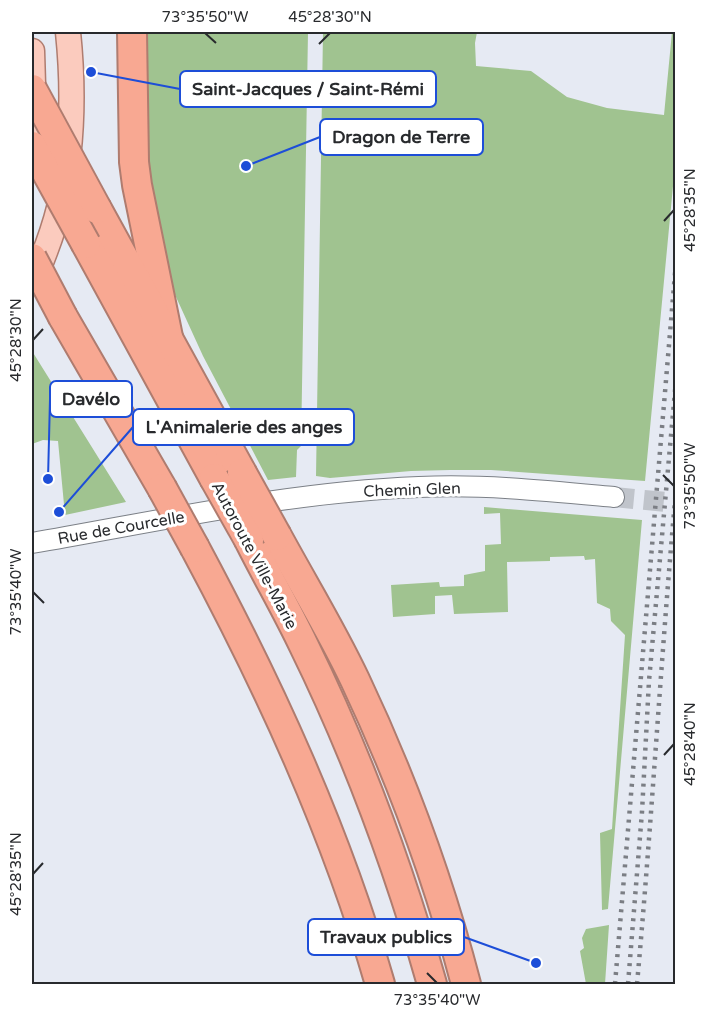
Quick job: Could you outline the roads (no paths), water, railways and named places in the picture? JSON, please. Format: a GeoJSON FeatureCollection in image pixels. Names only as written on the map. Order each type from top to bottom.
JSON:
{"type":"FeatureCollection","features":[{"type":"Feature","properties":{"kind":"highway"},"geometry":{"type":"LineString","coordinates":[[132,41],[134,153],[137,185],[168,337]]}},
{"type":"Feature","properties":{"kind":"highway"},"geometry":{"type":"LineString","coordinates":[[32,88],[355,680],[383,744],[430,866],[466,984]]}},
{"type":"Feature","properties":{"kind":"highway","name":"Autoroute Ville-Marie"},"geometry":{"type":"LineString","coordinates":[[32,146],[249,540],[304,645],[348,743],[396,869],[432,984]]}},
{"type":"Feature","properties":{"kind":"highway"},"geometry":{"type":"LineString","coordinates":[[32,258],[63,317],[162,488],[253,659],[312,789],[343,868],[380,984]]}},
{"type":"Feature","properties":{"kind":"main road"},"geometry":{"type":"LineString","coordinates":[[32,287],[53,231],[66,178],[72,105],[68,32]]}},
{"type":"Feature","properties":{"kind":"main road"},"geometry":{"type":"LineString","coordinates":[[32,51],[32,141]]}},
{"type":"Feature","properties":{"kind":"street","name":"Chemin Glen"},"geometry":{"type":"LineString","coordinates":[[211,512],[308,497],[422,487],[482,487],[614,497]]}},
{"type":"Feature","properties":{"kind":"street","name":"Rue de Courcelle"},"geometry":{"type":"LineString","coordinates":[[32,543],[211,512]]}},
{"type":"Feature","properties":{"kind":"tunnel"},"geometry":{"type":"LineString","coordinates":[[614,497],[676,503]]}},
{"type":"Feature","properties":{"kind":"railway"},"geometry":{"type":"LineString","coordinates":[[615,984],[676,262]]}},
{"type":"Feature","properties":{"kind":"railway"},"geometry":{"type":"LineString","coordinates":[[628,984],[642,812],[649,681],[676,380]]}},
{"type":"Feature","properties":{"kind":"railway"},"geometry":{"type":"LineString","coordinates":[[637,984],[676,490]]}},
{"type":"Feature","properties":{"kind":"place","name":"Saint-Jacques / Saint-Rémi"},"geometry":{"type":"Point","coordinates":[91,72]}},
{"type":"Feature","properties":{"kind":"place","name":"Dragon de Terre"},"geometry":{"type":"Point","coordinates":[246,166]}},
{"type":"Feature","properties":{"kind":"place","name":"Davélo"},"geometry":{"type":"Point","coordinates":[48,479]}},
{"type":"Feature","properties":{"kind":"place","name":"L'Animalerie des anges"},"geometry":{"type":"Point","coordinates":[59,512]}},
{"type":"Feature","properties":{"kind":"place","name":"Travaux publics"},"geometry":{"type":"Point","coordinates":[536,963]}}]}
